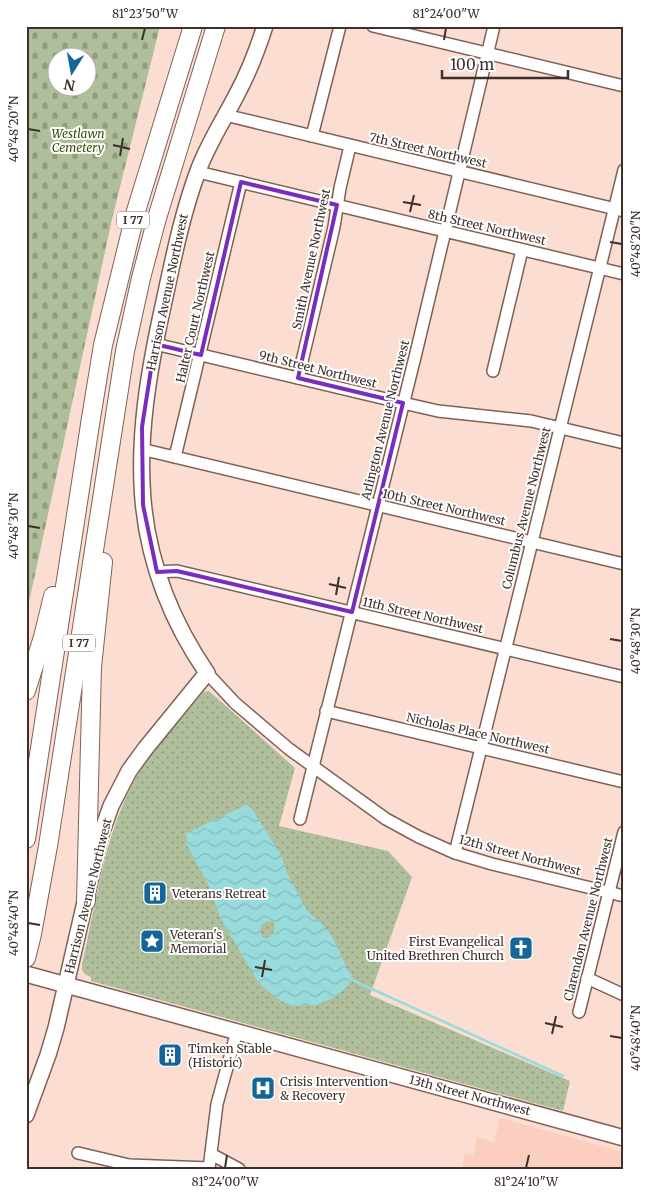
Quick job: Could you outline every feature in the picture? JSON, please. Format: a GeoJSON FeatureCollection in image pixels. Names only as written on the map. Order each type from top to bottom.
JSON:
{"type":"FeatureCollection","features":[{"type":"Feature","properties":{"kind":"highway","name":"I 77"},"geometry":{"type":"LineString","coordinates":[[26,839],[91,418],[104,346],[123,259],[148,166],[193,26]]}},
{"type":"Feature","properties":{"kind":"highway","name":"I 77"},"geometry":{"type":"LineString","coordinates":[[26,958],[50,836],[125,351],[141,278],[157,218],[216,26]]}},
{"type":"Feature","properties":{"kind":"highway"},"geometry":{"type":"LineString","coordinates":[[86,901],[92,667],[102,569],[121,428],[125,351]]}},
{"type":"Feature","properties":{"kind":"highway"},"geometry":{"type":"LineString","coordinates":[[26,691],[43,637],[54,591],[75,458],[91,418]]}},
{"type":"Feature","properties":{"kind":"main road","name":"Harrison Avenue Northwest"},"geometry":{"type":"LineString","coordinates":[[26,1115],[48,1055],[100,837],[120,788],[145,749],[208,673],[185,638],[163,591],[151,553],[143,505],[141,449],[144,409],[155,344],[177,241],[198,172],[210,143],[253,60],[264,26]]}},
{"type":"Feature","properties":{"kind":"main road","name":"13th Street Northwest"},"geometry":{"type":"LineString","coordinates":[[26,974],[624,1138]]}},
{"type":"Feature","properties":{"kind":"street"},"geometry":{"type":"LineString","coordinates":[[312,136],[340,26]]}},
{"type":"Feature","properties":{"kind":"street"},"geometry":{"type":"LineString","coordinates":[[373,26],[624,86]]}},
{"type":"Feature","properties":{"kind":"street","name":"Arlington Avenue Northwest"},"geometry":{"type":"LineString","coordinates":[[300,819],[494,26]]}},
{"type":"Feature","properties":{"kind":"street","name":"7th Street Northwest"},"geometry":{"type":"LineString","coordinates":[[226,115],[619,210]]}},
{"type":"Feature","properties":{"kind":"street","name":"Smith Avenue Northwest"},"geometry":{"type":"LineString","coordinates":[[298,378],[334,227],[350,146]]}},
{"type":"Feature","properties":{"kind":"street","name":"Columbus Avenue Northwest"},"geometry":{"type":"LineString","coordinates":[[455,853],[600,268],[619,210],[624,170]]}},
{"type":"Feature","properties":{"kind":"street","name":"8th Street Northwest"},"geometry":{"type":"LineString","coordinates":[[198,172],[624,274]]}},
{"type":"Feature","properties":{"kind":"street","name":"Halter Court Northwest"},"geometry":{"type":"LineString","coordinates":[[175,457],[241,182]]}},
{"type":"Feature","properties":{"kind":"street"},"geometry":{"type":"LineString","coordinates":[[493,371],[522,250]]}},
{"type":"Feature","properties":{"kind":"street","name":"9th Street Northwest"},"geometry":{"type":"LineString","coordinates":[[155,344],[438,411],[531,421],[624,443]]}},
{"type":"Feature","properties":{"kind":"street","name":"10th Street Northwest"},"geometry":{"type":"LineString","coordinates":[[141,449],[624,564]]}},
{"type":"Feature","properties":{"kind":"street","name":"11th Street Northwest"},"geometry":{"type":"LineString","coordinates":[[157,572],[177,571],[624,676]]}},
{"type":"Feature","properties":{"kind":"street","name":"12th Street Northwest"},"geometry":{"type":"LineString","coordinates":[[208,673],[235,704],[266,731],[386,819],[455,853],[492,864],[624,896]]}},
{"type":"Feature","properties":{"kind":"street","name":"Nicholas Place Northwest"},"geometry":{"type":"LineString","coordinates":[[326,711],[624,782]]}},
{"type":"Feature","properties":{"kind":"street","name":"Clarendon Avenue Northwest"},"geometry":{"type":"LineString","coordinates":[[578,1012],[624,832]]}},
{"type":"Feature","properties":{"kind":"street"},"geometry":{"type":"LineString","coordinates":[[587,978],[624,995]]}},
{"type":"Feature","properties":{"kind":"street"},"geometry":{"type":"LineString","coordinates":[[78,1153],[129,1165],[209,1169],[217,1104],[237,1031]]}},
{"type":"Feature","properties":{"kind":"street"},"geometry":{"type":"LineString","coordinates":[[210,1154],[239,1169]]}},
{"type":"Feature","properties":{"kind":"highlighted area"},"geometry":{"type":"Polygon","coordinates":[[[241,182],[337,205],[298,378],[403,403],[352,612],[177,571],[157,572],[143,505],[142,427],[155,344],[201,355],[241,182]]]}},
{"type":"Feature","properties":{"kind":"shaded area"},"geometry":{"type":"Polygon","coordinates":[[[500,1118],[624,1152],[624,1169],[462,1169],[465,1153],[473,1155],[477,1137],[494,1142],[500,1118]]]}},
{"type":"Feature","properties":{"kind":"green space","name":"Westlawn Cemetery"},"geometry":{"type":"Polygon","coordinates":[[[26,26],[160,26],[112,219],[26,616],[26,26]]]}},
{"type":"Feature","properties":{"kind":"green space"},"geometry":{"type":"Polygon","coordinates":[[[209,691],[295,768],[279,826],[388,851],[412,877],[370,995],[570,1081],[563,1111],[91,981],[91,977],[84,973],[82,965],[110,839],[129,791],[141,769],[155,750],[201,695],[209,691]]]}},
{"type":"Feature","properties":{"kind":"water"},"geometry":{"type":"Polygon","coordinates":[[[246,805],[250,806],[281,855],[288,875],[307,911],[329,932],[338,948],[348,971],[352,975],[349,985],[331,999],[316,1005],[296,1006],[287,1004],[273,996],[258,982],[221,919],[208,884],[186,843],[187,837],[185,834],[246,805]],[[268,921],[262,924],[260,930],[262,937],[270,937],[275,929],[274,923],[268,921]]]}},
{"type":"Feature","properties":{"kind":"waterway"},"geometry":{"type":"LineString","coordinates":[[350,979],[563,1076]]}},
{"type":"Feature","properties":{"kind":"place","name":"Veterans Retreat"},"geometry":{"type":"Point","coordinates":[155,893]}},
{"type":"Feature","properties":{"kind":"place","name":"Veteran's Memorial"},"geometry":{"type":"Point","coordinates":[152,941]}},
{"type":"Feature","properties":{"kind":"place","name":"First Evangelical United Brethren Church"},"geometry":{"type":"Point","coordinates":[521,948]}},
{"type":"Feature","properties":{"kind":"place","name":"Timken Stable (Historic)"},"geometry":{"type":"Point","coordinates":[170,1055]}},
{"type":"Feature","properties":{"kind":"place","name":"Crisis Intervention & Recovery"},"geometry":{"type":"Point","coordinates":[263,1088]}}]}
